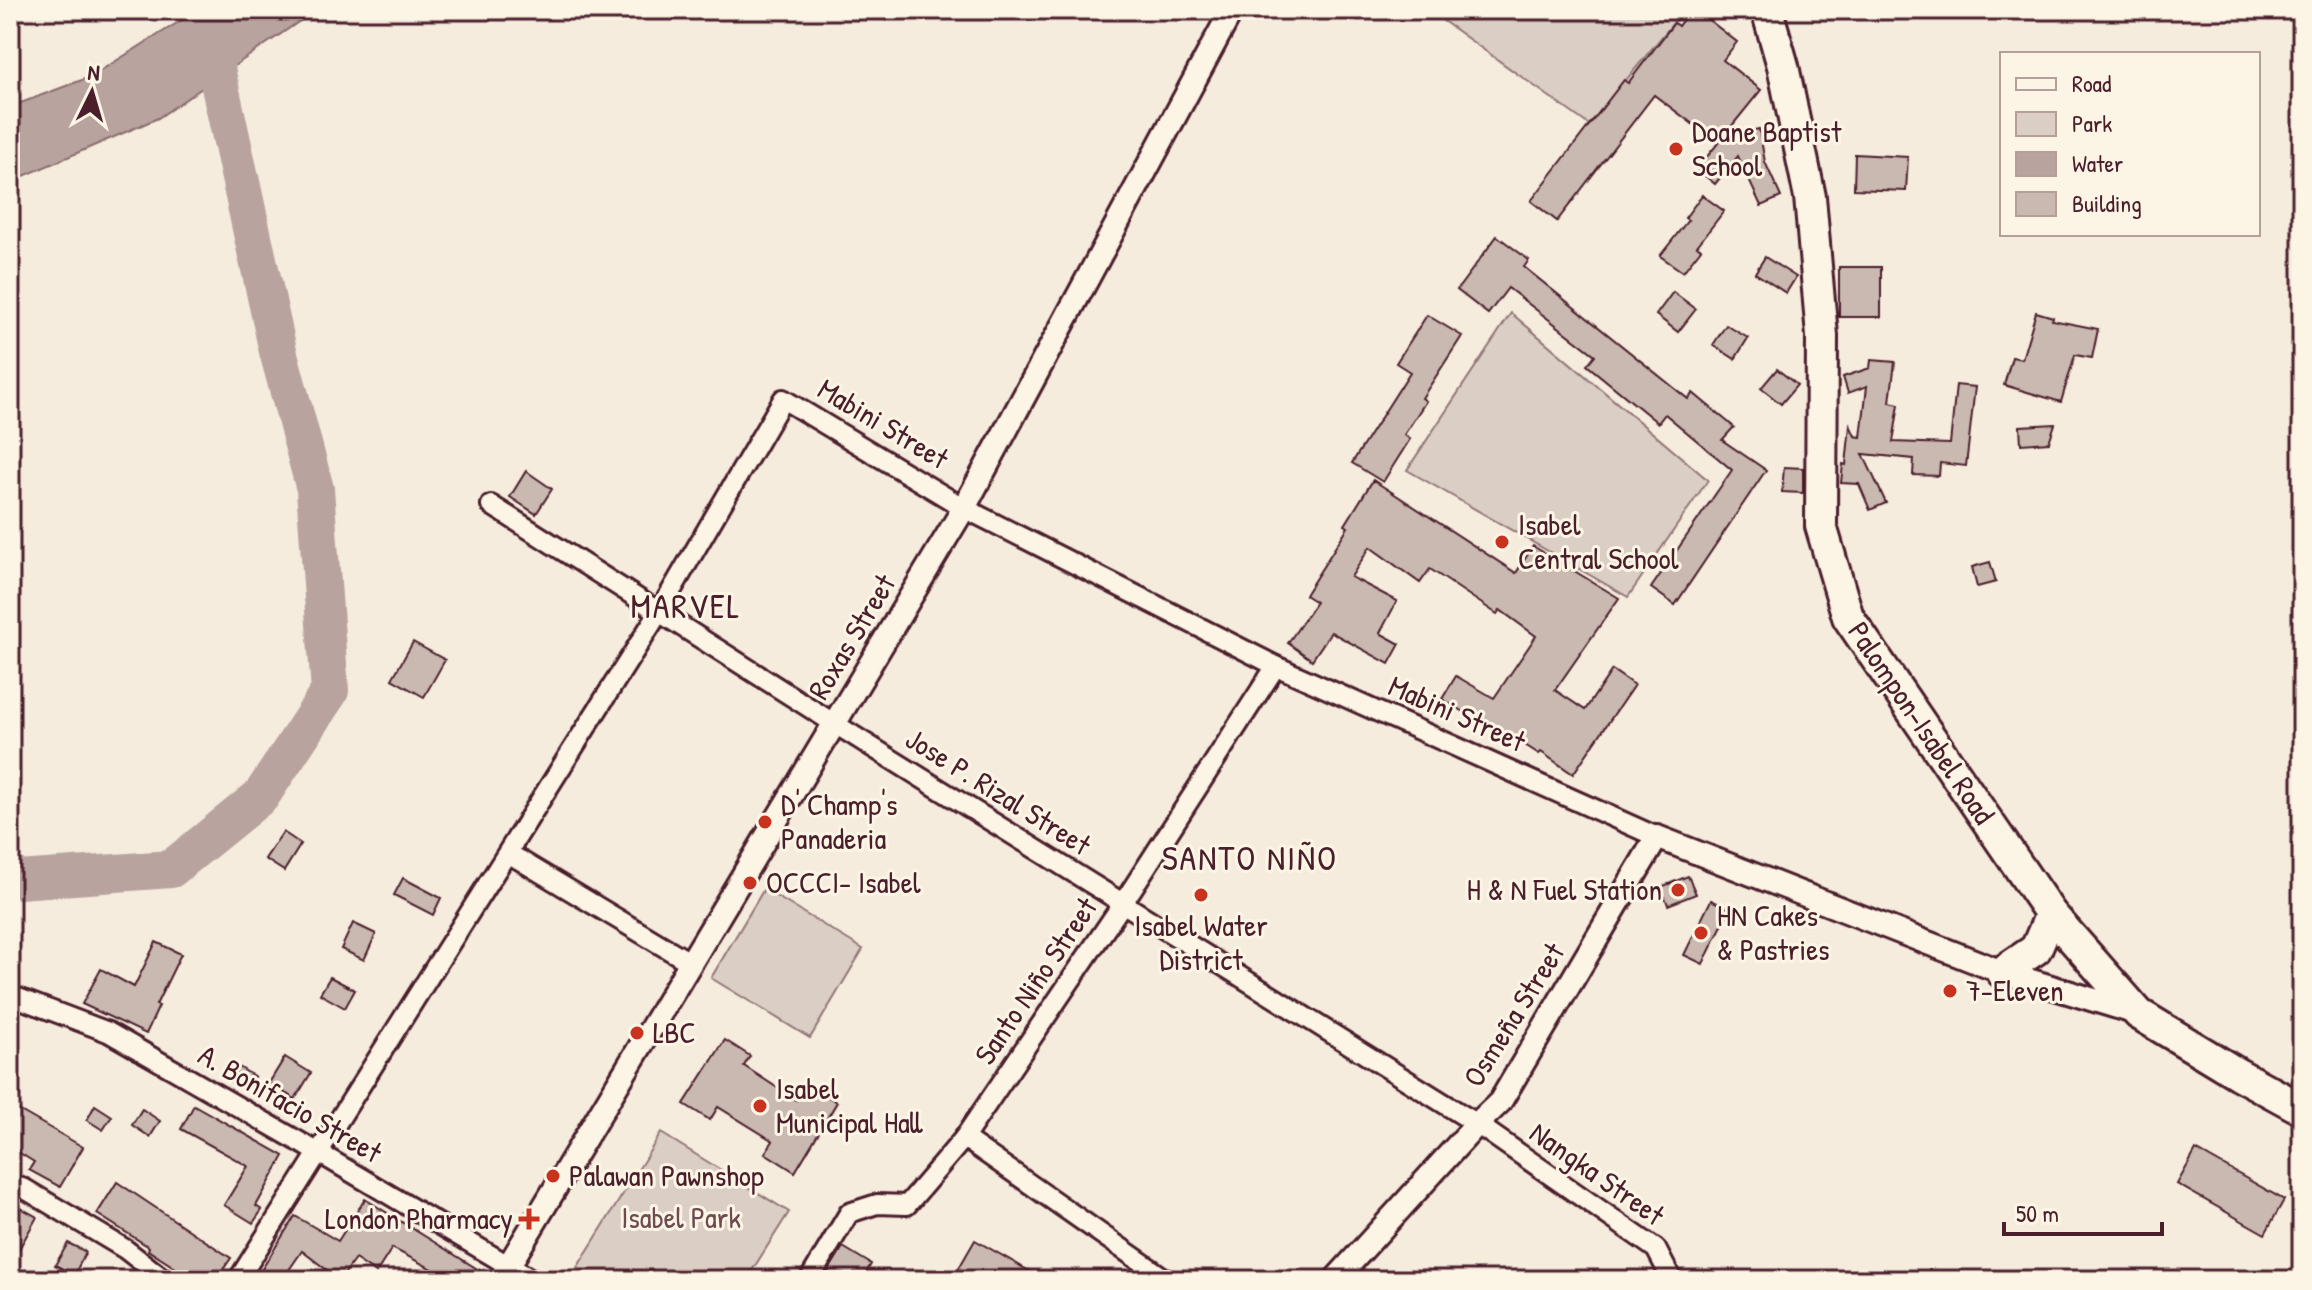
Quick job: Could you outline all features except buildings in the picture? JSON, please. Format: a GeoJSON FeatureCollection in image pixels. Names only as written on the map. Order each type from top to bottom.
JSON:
{"type":"FeatureCollection","features":[{"type":"Feature","properties":{"kind":"highway","name":"Palompon-Isabel Road"},"geometry":{"type":"LineString","coordinates":[[1767,10],[1783,66],[1810,197],[1822,336],[1821,526],[1848,617],[2051,914],[2139,1014],[2302,1109]]}},
{"type":"Feature","properties":{"kind":"highway"},"geometry":{"type":"LineString","coordinates":[[2002,972],[2036,949],[2051,914]]}},
{"type":"Feature","properties":{"kind":"street","name":"Roxas Street"},"geometry":{"type":"LineString","coordinates":[[504,1272],[964,508],[1232,10]]}},
{"type":"Feature","properties":{"kind":"street","name":"Mabini Street"},"geometry":{"type":"LineString","coordinates":[[659,612],[783,399],[964,508],[1276,666],[1657,837],[2002,972],[2139,1014]]}},
{"type":"Feature","properties":{"kind":"street","name":"Jose P. Rizal Street"},"geometry":{"type":"LineString","coordinates":[[491,505],[835,724],[1477,1124]]}},
{"type":"Feature","properties":{"kind":"street"},"geometry":{"type":"LineString","coordinates":[[238,1280],[659,612]]}},
{"type":"Feature","properties":{"kind":"street","name":"Santo Niño Street"},"geometry":{"type":"LineString","coordinates":[[809,1280],[849,1213],[877,1204],[907,1205],[964,1138],[1123,903],[1276,666]]}},
{"type":"Feature","properties":{"kind":"street","name":"Osmeña Street"},"geometry":{"type":"LineString","coordinates":[[1335,1280],[1500,1102],[1657,837]]}},
{"type":"Feature","properties":{"kind":"street"},"geometry":{"type":"LineString","coordinates":[[508,853],[691,963]]}},
{"type":"Feature","properties":{"kind":"street","name":"A. Bonifacio Street"},"geometry":{"type":"LineString","coordinates":[[10,995],[108,1032],[319,1153],[504,1272],[533,1280]]}},
{"type":"Feature","properties":{"kind":"street","name":"Nangka Street"},"geometry":{"type":"LineString","coordinates":[[1477,1124],[1656,1249],[1672,1280]]}},
{"type":"Feature","properties":{"kind":"street"},"geometry":{"type":"LineString","coordinates":[[964,1138],[1167,1280]]}},
{"type":"Feature","properties":{"kind":"street"},"geometry":{"type":"LineString","coordinates":[[10,1184],[25,1189],[125,1249],[165,1280]]}},
{"type":"Feature","properties":{"kind":"green space"},"geometry":{"type":"Polygon","coordinates":[[[1428,10],[1684,10],[1589,125],[1428,10]]]}},
{"type":"Feature","properties":{"kind":"green space"},"geometry":{"type":"Polygon","coordinates":[[[1511,313],[1708,480],[1628,597],[1407,470],[1511,313]]]}},
{"type":"Feature","properties":{"kind":"green space"},"geometry":{"type":"Polygon","coordinates":[[[764,889],[863,949],[810,1038],[711,978],[764,889]]]}},
{"type":"Feature","properties":{"kind":"green space","name":"Isabel Park"},"geometry":{"type":"Polygon","coordinates":[[[661,1133],[789,1212],[746,1280],[589,1280],[575,1271],[661,1133]]]}},
{"type":"Feature","properties":{"kind":"water"},"geometry":{"type":"Polygon","coordinates":[[[198,10],[316,10],[158,118],[10,182],[10,107],[90,77],[198,10]]]}},
{"type":"Feature","properties":{"kind":"waterway"},"geometry":{"type":"LineString","coordinates":[[10,873],[19,880],[171,869],[261,796],[330,691],[315,489],[278,351],[210,41]]}},
{"type":"Feature","properties":{"kind":"place","name":"Doane Baptist School"},"geometry":{"type":"Point","coordinates":[1676,149]}},
{"type":"Feature","properties":{"kind":"place","name":"Isabel Central School"},"geometry":{"type":"Point","coordinates":[1502,542]}},
{"type":"Feature","properties":{"kind":"place","name":"D' Champ's Panaderia"},"geometry":{"type":"Point","coordinates":[765,822]}},
{"type":"Feature","properties":{"kind":"place","name":"OCCCI- Isabel"},"geometry":{"type":"Point","coordinates":[750,883]}},
{"type":"Feature","properties":{"kind":"place","name":"H & N Fuel Station"},"geometry":{"type":"Point","coordinates":[1678,890]}},
{"type":"Feature","properties":{"kind":"place","name":"Isabel Water District"},"geometry":{"type":"Point","coordinates":[1201,895]}},
{"type":"Feature","properties":{"kind":"place","name":"HN Cakes & Pastries"},"geometry":{"type":"Point","coordinates":[1701,933]}},
{"type":"Feature","properties":{"kind":"place","name":"7-Eleven"},"geometry":{"type":"Point","coordinates":[1950,991]}},
{"type":"Feature","properties":{"kind":"place","name":"LBC"},"geometry":{"type":"Point","coordinates":[637,1033]}},
{"type":"Feature","properties":{"kind":"place","name":"Isabel Municipal Hall"},"geometry":{"type":"Point","coordinates":[760,1106]}},
{"type":"Feature","properties":{"kind":"place","name":"Palawan Pawnshop"},"geometry":{"type":"Point","coordinates":[553,1176]}},
{"type":"Feature","properties":{"kind":"place","name":"London Pharmacy"},"geometry":{"type":"Point","coordinates":[529,1219]}},
{"type":"Feature","properties":{"kind":"district","name":"MARVEL"},"geometry":{"type":"Point","coordinates":[686,606]}},
{"type":"Feature","properties":{"kind":"district","name":"SANTO NIÑO"},"geometry":{"type":"Point","coordinates":[1250,858]}}]}
